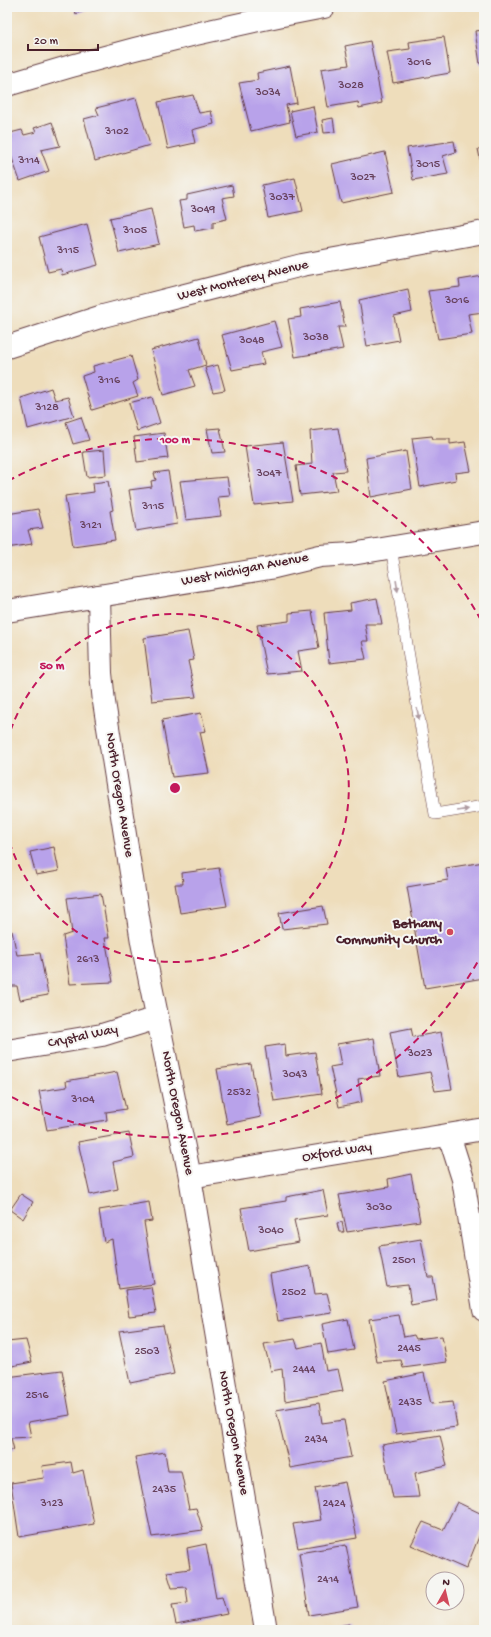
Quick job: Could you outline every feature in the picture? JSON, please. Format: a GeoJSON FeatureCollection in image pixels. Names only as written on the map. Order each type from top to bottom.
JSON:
{"type":"FeatureCollection","features":[{"type":"Feature","properties":{"kind":"street"},"geometry":{"type":"LineString","coordinates":[[7,86],[83,62],[216,29],[324,7]]}},
{"type":"Feature","properties":{"kind":"street","name":"West Monterey Avenue"},"geometry":{"type":"LineString","coordinates":[[7,348],[103,316],[302,265],[484,232]]}},
{"type":"Feature","properties":{"kind":"street","name":"West Michigan Avenue"},"geometry":{"type":"LineString","coordinates":[[7,611],[270,568],[320,556],[391,547],[484,532]]}},
{"type":"Feature","properties":{"kind":"street","name":"North Oregon Avenue"},"geometry":{"type":"LineString","coordinates":[[99,596],[101,673],[104,702],[142,942],[190,1177],[266,1630]]}},
{"type":"Feature","properties":{"kind":"street","name":"Crystal Way"},"geometry":{"type":"LineString","coordinates":[[7,1051],[102,1035],[158,1018]]}},
{"type":"Feature","properties":{"kind":"street","name":"Oxford Way"},"geometry":{"type":"LineString","coordinates":[[190,1177],[484,1129]]}},
{"type":"Feature","properties":{"kind":"street"},"geometry":{"type":"LineString","coordinates":[[449,1134],[463,1179],[484,1310]]}},
{"type":"Feature","properties":{"kind":"lane"},"geometry":{"type":"LineString","coordinates":[[391,547],[435,814],[484,806]]}},
{"type":"Feature","properties":{"kind":"building"},"geometry":{"type":"Polygon","coordinates":[[[67,7],[93,7],[76,14],[74,8],[67,9],[67,7]]]}},
{"type":"Feature","properties":{"kind":"building"},"geometry":{"type":"Polygon","coordinates":[[[484,30],[484,64],[480,64],[475,31],[484,30]]]}},
{"type":"Feature","properties":{"kind":"building"},"geometry":{"type":"Polygon","coordinates":[[[444,37],[450,73],[393,83],[387,52],[410,49],[409,42],[444,37]]]}},
{"type":"Feature","properties":{"kind":"building"},"geometry":{"type":"Polygon","coordinates":[[[370,41],[382,103],[359,108],[358,102],[328,107],[321,69],[349,65],[345,46],[370,41]]]}},
{"type":"Feature","properties":{"kind":"building"},"geometry":{"type":"Polygon","coordinates":[[[290,66],[297,103],[286,105],[290,122],[251,131],[239,83],[258,80],[257,73],[290,66]]]}},
{"type":"Feature","properties":{"kind":"building"},"geometry":{"type":"Polygon","coordinates":[[[193,95],[199,113],[211,111],[214,124],[192,130],[195,143],[168,149],[158,102],[193,95]]]}},
{"type":"Feature","properties":{"kind":"building"},"geometry":{"type":"Polygon","coordinates":[[[136,98],[150,145],[95,161],[84,119],[99,115],[96,108],[136,98]]]}},
{"type":"Feature","properties":{"kind":"building"},"geometry":{"type":"Polygon","coordinates":[[[313,106],[318,132],[296,136],[290,111],[313,106]]]}},
{"type":"Feature","properties":{"kind":"building"},"geometry":{"type":"Polygon","coordinates":[[[333,118],[335,132],[324,133],[322,120],[333,118]]]}},
{"type":"Feature","properties":{"kind":"building"},"geometry":{"type":"Polygon","coordinates":[[[52,122],[60,146],[41,150],[49,171],[20,181],[7,144],[7,140],[12,138],[10,133],[22,130],[24,135],[36,132],[34,128],[52,122]]]}},
{"type":"Feature","properties":{"kind":"building"},"geometry":{"type":"Polygon","coordinates":[[[454,141],[456,152],[443,156],[448,174],[413,180],[407,148],[454,141]]]}},
{"type":"Feature","properties":{"kind":"building"},"geometry":{"type":"Polygon","coordinates":[[[484,148],[484,172],[483,172],[478,149],[484,148]]]}},
{"type":"Feature","properties":{"kind":"building"},"geometry":{"type":"Polygon","coordinates":[[[385,152],[394,192],[341,203],[332,164],[385,152]]]}},
{"type":"Feature","properties":{"kind":"building"},"geometry":{"type":"Polygon","coordinates":[[[295,178],[303,211],[268,218],[262,185],[295,178]]]}},
{"type":"Feature","properties":{"kind":"building"},"geometry":{"type":"Polygon","coordinates":[[[232,185],[234,196],[222,198],[227,219],[213,222],[213,228],[195,231],[194,225],[184,227],[179,201],[187,200],[187,195],[232,185]]]}},
{"type":"Feature","properties":{"kind":"building"},"geometry":{"type":"Polygon","coordinates":[[[151,209],[159,244],[119,253],[110,218],[151,209]]]}},
{"type":"Feature","properties":{"kind":"building"},"geometry":{"type":"Polygon","coordinates":[[[87,224],[98,265],[62,275],[61,269],[48,272],[39,237],[87,224]]]}},
{"type":"Feature","properties":{"kind":"building"},"geometry":{"type":"Polygon","coordinates":[[[483,276],[484,312],[468,314],[472,334],[438,339],[428,291],[460,287],[459,280],[483,276]]]}},
{"type":"Feature","properties":{"kind":"building"},"geometry":{"type":"Polygon","coordinates":[[[408,289],[412,312],[394,316],[399,340],[367,346],[359,300],[408,289]]]}},
{"type":"Feature","properties":{"kind":"building"},"geometry":{"type":"Polygon","coordinates":[[[340,302],[345,327],[338,327],[343,349],[295,357],[288,319],[301,317],[300,309],[340,302]]]}},
{"type":"Feature","properties":{"kind":"building"},"geometry":{"type":"Polygon","coordinates":[[[274,321],[282,347],[261,352],[264,364],[232,370],[222,335],[274,321]]]}},
{"type":"Feature","properties":{"kind":"building"},"geometry":{"type":"Polygon","coordinates":[[[199,337],[206,365],[189,370],[195,386],[163,395],[151,350],[199,337]]]}},
{"type":"Feature","properties":{"kind":"building"},"geometry":{"type":"Polygon","coordinates":[[[131,356],[138,380],[133,383],[138,396],[92,410],[82,376],[94,372],[93,366],[131,356]]]}},
{"type":"Feature","properties":{"kind":"building"},"geometry":{"type":"Polygon","coordinates":[[[218,365],[225,390],[213,392],[205,368],[218,365]]]}},
{"type":"Feature","properties":{"kind":"building"},"geometry":{"type":"Polygon","coordinates":[[[51,388],[55,400],[68,397],[74,416],[28,429],[21,398],[51,388]]]}},
{"type":"Feature","properties":{"kind":"building"},"geometry":{"type":"Polygon","coordinates":[[[152,397],[160,423],[137,431],[129,403],[152,397]]]}},
{"type":"Feature","properties":{"kind":"building"},"geometry":{"type":"Polygon","coordinates":[[[81,417],[89,440],[73,444],[66,422],[81,417]]]}},
{"type":"Feature","properties":{"kind":"building"},"geometry":{"type":"Polygon","coordinates":[[[220,428],[225,452],[212,453],[207,429],[220,428]]]}},
{"type":"Feature","properties":{"kind":"building"},"geometry":{"type":"Polygon","coordinates":[[[338,428],[346,471],[333,472],[337,491],[300,495],[296,466],[312,464],[310,431],[338,428]]]}},
{"type":"Feature","properties":{"kind":"building"},"geometry":{"type":"Polygon","coordinates":[[[164,433],[168,458],[137,462],[134,437],[164,433]]]}},
{"type":"Feature","properties":{"kind":"building"},"geometry":{"type":"Polygon","coordinates":[[[432,436],[433,439],[450,439],[450,444],[465,442],[471,471],[455,473],[456,480],[420,487],[412,438],[432,436]]]}},
{"type":"Feature","properties":{"kind":"building"},"geometry":{"type":"Polygon","coordinates":[[[283,442],[293,501],[254,505],[245,446],[283,442]]]}},
{"type":"Feature","properties":{"kind":"building"},"geometry":{"type":"Polygon","coordinates":[[[104,450],[106,475],[87,477],[83,452],[104,450]]]}},
{"type":"Feature","properties":{"kind":"building"},"geometry":{"type":"Polygon","coordinates":[[[406,451],[412,489],[371,497],[366,458],[406,451]]]}},
{"type":"Feature","properties":{"kind":"building"},"geometry":{"type":"Polygon","coordinates":[[[168,471],[177,524],[136,531],[129,490],[152,487],[151,481],[156,480],[154,473],[168,471]]]}},
{"type":"Feature","properties":{"kind":"building"},"geometry":{"type":"Polygon","coordinates":[[[227,477],[230,496],[218,497],[221,516],[186,520],[180,481],[227,477]]]}},
{"type":"Feature","properties":{"kind":"building"},"geometry":{"type":"Polygon","coordinates":[[[108,481],[113,510],[110,511],[115,540],[73,546],[65,496],[94,492],[93,483],[108,481]]]}},
{"type":"Feature","properties":{"kind":"building"},"geometry":{"type":"Polygon","coordinates":[[[38,509],[43,528],[28,530],[32,544],[7,548],[7,514],[38,509]]]}},
{"type":"Feature","properties":{"kind":"building"},"geometry":{"type":"Polygon","coordinates":[[[377,598],[382,624],[365,624],[368,641],[362,641],[366,659],[329,663],[324,613],[351,610],[350,603],[377,598]]]}},
{"type":"Feature","properties":{"kind":"building"},"geometry":{"type":"Polygon","coordinates":[[[312,611],[319,648],[298,651],[302,671],[267,674],[257,625],[289,621],[289,613],[312,611]]]}},
{"type":"Feature","properties":{"kind":"building"},"geometry":{"type":"Polygon","coordinates":[[[188,631],[194,660],[188,661],[196,697],[152,701],[144,638],[188,631]]]}},
{"type":"Feature","properties":{"kind":"building"},"geometry":{"type":"Polygon","coordinates":[[[201,713],[206,731],[200,732],[209,773],[172,777],[162,720],[201,713]]]}},
{"type":"Feature","properties":{"kind":"building"},"geometry":{"type":"Polygon","coordinates":[[[54,847],[59,871],[36,875],[30,852],[54,847]]]}},
{"type":"Feature","properties":{"kind":"building","name":"Bethany Community Church"},"geometry":{"type":"Polygon","coordinates":[[[484,862],[484,978],[425,988],[407,887],[448,880],[446,868],[484,862]]]}},
{"type":"Feature","properties":{"kind":"building"},"geometry":{"type":"Polygon","coordinates":[[[219,868],[227,906],[180,913],[175,884],[183,884],[182,873],[219,868]]]}},
{"type":"Feature","properties":{"kind":"building"},"geometry":{"type":"Polygon","coordinates":[[[101,894],[109,938],[105,938],[113,982],[70,984],[63,936],[72,933],[67,898],[101,894]]]}},
{"type":"Feature","properties":{"kind":"building"},"geometry":{"type":"Polygon","coordinates":[[[323,906],[327,924],[282,929],[279,913],[323,906]]]}},
{"type":"Feature","properties":{"kind":"building"},"geometry":{"type":"Polygon","coordinates":[[[12,931],[17,955],[40,953],[48,995],[20,1000],[17,986],[7,986],[7,932],[12,931]]]}},
{"type":"Feature","properties":{"kind":"building"},"geometry":{"type":"Polygon","coordinates":[[[411,1028],[413,1037],[441,1032],[452,1089],[435,1091],[430,1072],[399,1077],[390,1032],[411,1028]]]}},
{"type":"Feature","properties":{"kind":"building"},"geometry":{"type":"Polygon","coordinates":[[[374,1038],[380,1076],[358,1079],[362,1102],[339,1107],[330,1067],[341,1065],[337,1044],[374,1038]]]}},
{"type":"Feature","properties":{"kind":"building"},"geometry":{"type":"Polygon","coordinates":[[[285,1044],[286,1056],[315,1052],[322,1094],[274,1101],[265,1047],[285,1044]]]}},
{"type":"Feature","properties":{"kind":"building"},"geometry":{"type":"Polygon","coordinates":[[[251,1064],[261,1117],[227,1124],[217,1069],[251,1064]]]}},
{"type":"Feature","properties":{"kind":"building"},"geometry":{"type":"Polygon","coordinates":[[[117,1072],[126,1109],[106,1112],[107,1120],[47,1130],[39,1091],[67,1087],[66,1081],[117,1072]]]}},
{"type":"Feature","properties":{"kind":"building"},"geometry":{"type":"Polygon","coordinates":[[[129,1133],[134,1157],[113,1162],[118,1189],[90,1195],[78,1142],[129,1133]]]}},
{"type":"Feature","properties":{"kind":"building"},"geometry":{"type":"Polygon","coordinates":[[[411,1174],[420,1221],[347,1232],[339,1195],[389,1187],[388,1179],[411,1174]]]}},
{"type":"Feature","properties":{"kind":"building"},"geometry":{"type":"Polygon","coordinates":[[[323,1190],[328,1215],[294,1220],[299,1242],[249,1251],[241,1208],[286,1201],[286,1197],[323,1190]]]}},
{"type":"Feature","properties":{"kind":"building"},"geometry":{"type":"Polygon","coordinates":[[[21,1194],[33,1202],[23,1219],[10,1210],[21,1194]]]}},
{"type":"Feature","properties":{"kind":"building"},"geometry":{"type":"Polygon","coordinates":[[[149,1202],[152,1221],[144,1222],[154,1284],[119,1289],[112,1239],[104,1242],[99,1210],[149,1202]]]}},
{"type":"Feature","properties":{"kind":"building"},"geometry":{"type":"Polygon","coordinates":[[[342,1222],[344,1232],[339,1232],[337,1223],[342,1222]]]}},
{"type":"Feature","properties":{"kind":"building"},"geometry":{"type":"Polygon","coordinates":[[[421,1239],[428,1277],[433,1277],[437,1300],[411,1305],[408,1285],[387,1287],[379,1246],[421,1239]]]}},
{"type":"Feature","properties":{"kind":"building"},"geometry":{"type":"Polygon","coordinates":[[[310,1266],[315,1294],[327,1293],[332,1313],[278,1321],[270,1274],[310,1266]]]}},
{"type":"Feature","properties":{"kind":"building"},"geometry":{"type":"Polygon","coordinates":[[[151,1287],[156,1313],[129,1316],[125,1290],[151,1287]]]}},
{"type":"Feature","properties":{"kind":"building"},"geometry":{"type":"Polygon","coordinates":[[[399,1315],[404,1337],[414,1335],[416,1339],[442,1336],[447,1362],[403,1368],[401,1360],[377,1362],[369,1319],[399,1315]]]}},
{"type":"Feature","properties":{"kind":"building"},"geometry":{"type":"Polygon","coordinates":[[[348,1319],[354,1350],[328,1354],[322,1324],[348,1319]]]}},
{"type":"Feature","properties":{"kind":"building"},"geometry":{"type":"Polygon","coordinates":[[[163,1325],[174,1374],[130,1383],[119,1331],[163,1325]]]}},
{"type":"Feature","properties":{"kind":"building"},"geometry":{"type":"Polygon","coordinates":[[[295,1339],[298,1348],[321,1343],[326,1371],[338,1369],[343,1391],[285,1401],[282,1369],[271,1371],[264,1344],[295,1339]]]}},
{"type":"Feature","properties":{"kind":"building"},"geometry":{"type":"Polygon","coordinates":[[[26,1340],[32,1362],[7,1367],[7,1342],[26,1340]]]}},
{"type":"Feature","properties":{"kind":"building"},"geometry":{"type":"Polygon","coordinates":[[[62,1370],[70,1415],[28,1422],[31,1437],[11,1438],[14,1450],[7,1450],[7,1377],[62,1370]]]}},
{"type":"Feature","properties":{"kind":"building"},"geometry":{"type":"Polygon","coordinates":[[[424,1373],[431,1404],[453,1402],[457,1427],[396,1434],[385,1381],[424,1373]]]}},
{"type":"Feature","properties":{"kind":"building"},"geometry":{"type":"Polygon","coordinates":[[[319,1403],[322,1423],[344,1420],[351,1457],[290,1468],[276,1410],[319,1403]]]}},
{"type":"Feature","properties":{"kind":"building"},"geometry":{"type":"Polygon","coordinates":[[[440,1435],[447,1466],[415,1473],[419,1497],[393,1498],[382,1445],[440,1435]]]}},
{"type":"Feature","properties":{"kind":"building"},"geometry":{"type":"Polygon","coordinates":[[[165,1452],[168,1471],[181,1471],[189,1509],[196,1508],[203,1530],[152,1537],[135,1457],[165,1452]]]}},
{"type":"Feature","properties":{"kind":"building"},"geometry":{"type":"Polygon","coordinates":[[[71,1462],[73,1473],[83,1470],[94,1524],[19,1537],[11,1483],[44,1478],[42,1466],[71,1462]]]}},
{"type":"Feature","properties":{"kind":"building"},"geometry":{"type":"Polygon","coordinates":[[[345,1482],[357,1538],[298,1548],[293,1524],[321,1520],[315,1488],[345,1482]]]}},
{"type":"Feature","properties":{"kind":"building"},"geometry":{"type":"Polygon","coordinates":[[[457,1502],[484,1515],[484,1524],[466,1569],[411,1545],[423,1522],[443,1530],[457,1502]]]}},
{"type":"Feature","properties":{"kind":"building"},"geometry":{"type":"Polygon","coordinates":[[[206,1544],[216,1598],[222,1597],[227,1614],[176,1624],[172,1605],[188,1603],[186,1587],[172,1588],[167,1572],[190,1569],[187,1548],[206,1544]]]}},
{"type":"Feature","properties":{"kind":"building"},"geometry":{"type":"Polygon","coordinates":[[[346,1545],[358,1607],[309,1615],[299,1553],[346,1545]]]}},
{"type":"Feature","properties":{"kind":"building"},"geometry":{"type":"Polygon","coordinates":[[[349,1624],[350,1630],[323,1630],[323,1629],[349,1624]]]}},
{"type":"Feature","properties":{"kind":"place","name":"Bethany Community Church"},"geometry":{"type":"Point","coordinates":[450,932]}}]}
